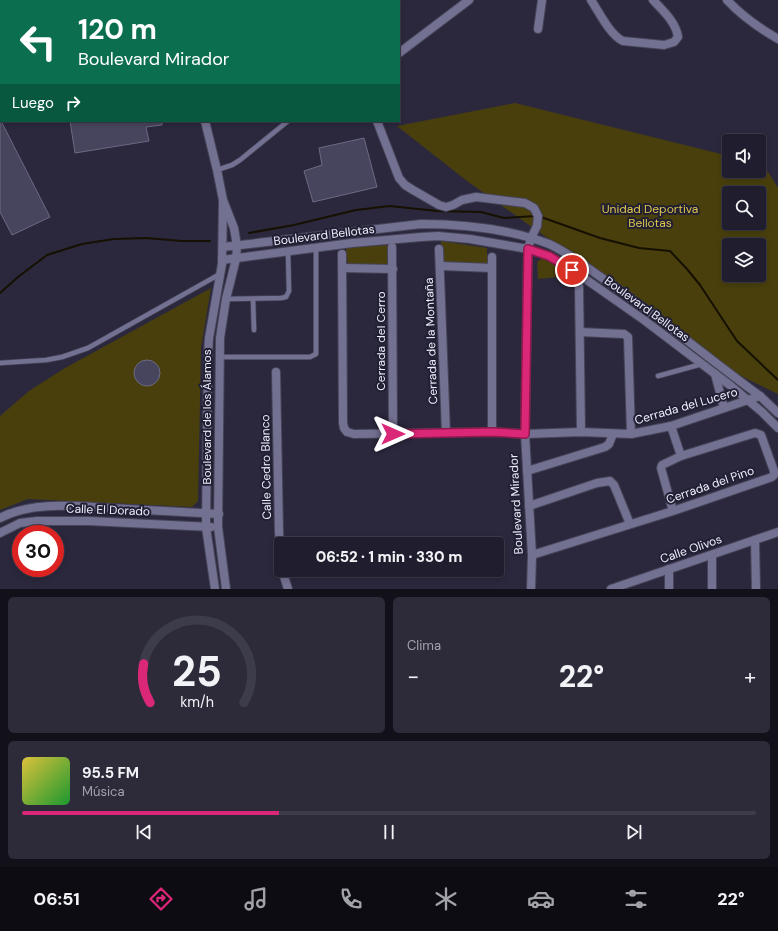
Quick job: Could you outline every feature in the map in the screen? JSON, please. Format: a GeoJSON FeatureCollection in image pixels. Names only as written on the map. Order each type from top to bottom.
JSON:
{"type":"FeatureCollection","features":[{"type":"Feature","properties":{"kind":"street"},"geometry":{"type":"LineString","coordinates":[[400,52],[469,0]]}},
{"type":"Feature","properties":{"kind":"street"},"geometry":{"type":"LineString","coordinates":[[538,29],[542,0]]}},
{"type":"Feature","properties":{"kind":"street"},"geometry":{"type":"LineString","coordinates":[[591,0],[612,32],[619,39],[623,41],[664,45],[674,42],[678,37],[674,23],[653,0]]}},
{"type":"Feature","properties":{"kind":"street"},"geometry":{"type":"LineString","coordinates":[[728,0],[737,10],[760,28],[778,39]]}},
{"type":"Feature","properties":{"kind":"street"},"geometry":{"type":"LineString","coordinates":[[204,122],[223,200]]}},
{"type":"Feature","properties":{"kind":"street","name":"Boulevard Mirador"},"geometry":{"type":"LineString","coordinates":[[377,122],[400,178],[405,185],[439,205],[446,207],[462,200],[476,197],[525,202],[534,208],[538,216],[537,226],[531,238],[528,249],[525,434],[532,555],[531,589]]}},
{"type":"Feature","properties":{"kind":"street","name":"Boulevard de los Álamos"},"geometry":{"type":"LineString","coordinates":[[223,200],[234,228],[237,246],[236,259],[226,299],[220,338],[219,357],[218,528],[226,589]]}},
{"type":"Feature","properties":{"kind":"street","name":"Boulevard de los Álamos"},"geometry":{"type":"LineString","coordinates":[[215,589],[206,527],[208,354],[209,338],[222,260],[223,200]]}},
{"type":"Feature","properties":{"kind":"street"},"geometry":{"type":"LineString","coordinates":[[438,224],[438,236]]}},
{"type":"Feature","properties":{"kind":"street","name":"Boulevard Bellotas"},"geometry":{"type":"LineString","coordinates":[[223,247],[408,225],[438,224],[480,228],[531,238],[551,245],[650,312],[760,396],[778,413]]}},
{"type":"Feature","properties":{"kind":"street","name":"Cerrada del Cerro"},"geometry":{"type":"LineString","coordinates":[[391,228],[393,269],[393,434]]}},
{"type":"Feature","properties":{"kind":"street"},"geometry":{"type":"LineString","coordinates":[[340,234],[341,244]]}},
{"type":"Feature","properties":{"kind":"street","name":"Boulevard Bellotas"},"geometry":{"type":"LineString","coordinates":[[222,260],[341,244],[392,243],[438,236],[470,239],[528,249],[549,256],[580,275],[644,320],[715,374],[762,412],[778,428]]}},
{"type":"Feature","properties":{"kind":"street","name":"Cerrada de la Montaña"},"geometry":{"type":"LineString","coordinates":[[439,249],[441,266],[446,433]]}},
{"type":"Feature","properties":{"kind":"street"},"geometry":{"type":"LineString","coordinates":[[342,254],[343,268],[393,269]]}},
{"type":"Feature","properties":{"kind":"street"},"geometry":{"type":"LineString","coordinates":[[492,257],[492,432]]}},
{"type":"Feature","properties":{"kind":"street"},"geometry":{"type":"LineString","coordinates":[[580,275],[581,264]]}},
{"type":"Feature","properties":{"kind":"street"},"geometry":{"type":"LineString","coordinates":[[441,266],[492,268]]}},
{"type":"Feature","properties":{"kind":"street","name":"Cerrada del Lucero"},"geometry":{"type":"LineString","coordinates":[[343,268],[343,423],[347,432],[354,434],[492,432],[525,434],[581,432],[631,434],[671,426],[760,396]]}},
{"type":"Feature","properties":{"kind":"street"},"geometry":{"type":"LineString","coordinates":[[579,286],[581,432]]}},
{"type":"Feature","properties":{"kind":"street"},"geometry":{"type":"LineString","coordinates":[[644,320],[650,312]]}},
{"type":"Feature","properties":{"kind":"street"},"geometry":{"type":"LineString","coordinates":[[580,332],[624,334],[628,338],[631,434]]}},
{"type":"Feature","properties":{"kind":"street","name":"Calle Cedro Blanco"},"geometry":{"type":"LineString","coordinates":[[276,372],[279,537]]}},
{"type":"Feature","properties":{"kind":"street"},"geometry":{"type":"LineString","coordinates":[[715,374],[724,408]]}},
{"type":"Feature","properties":{"kind":"street"},"geometry":{"type":"LineString","coordinates":[[671,426],[681,456]]}},
{"type":"Feature","properties":{"kind":"street","name":"Cerrada del Pino"},"geometry":{"type":"LineString","coordinates":[[532,555],[630,524],[673,510],[772,477],[774,473],[761,435],[757,433],[681,456],[662,464],[661,466],[673,510]]}},
{"type":"Feature","properties":{"kind":"street"},"geometry":{"type":"LineString","coordinates":[[527,471],[605,447],[609,444],[613,434]]}},
{"type":"Feature","properties":{"kind":"street"},"geometry":{"type":"LineString","coordinates":[[529,506],[597,483],[610,481],[614,485],[630,524]]}},
{"type":"Feature","properties":{"kind":"street","name":"Calle El Dorado"},"geometry":{"type":"LineString","coordinates":[[0,518],[22,510],[42,507],[84,507],[219,514]]}},
{"type":"Feature","properties":{"kind":"street","name":"Calle El Dorado"},"geometry":{"type":"LineString","coordinates":[[0,532],[20,523],[37,521],[90,521],[218,528]]}},
{"type":"Feature","properties":{"kind":"street","name":"Calle Olivos"},"geometry":{"type":"LineString","coordinates":[[611,589],[624,587],[669,569],[778,532]]}},
{"type":"Feature","properties":{"kind":"street"},"geometry":{"type":"LineString","coordinates":[[755,540],[756,589]]}},
{"type":"Feature","properties":{"kind":"street"},"geometry":{"type":"LineString","coordinates":[[712,555],[712,589]]}},
{"type":"Feature","properties":{"kind":"street"},"geometry":{"type":"LineString","coordinates":[[669,569],[669,589]]}},
{"type":"Feature","properties":{"kind":"street"},"geometry":{"type":"LineString","coordinates":[[284,577],[288,589]]}},
{"type":"Feature","properties":{"kind":"lane"},"geometry":{"type":"LineString","coordinates":[[217,170],[232,165],[240,160],[287,122]]}},
{"type":"Feature","properties":{"kind":"lane"},"geometry":{"type":"LineString","coordinates":[[219,357],[310,357],[316,354],[316,247]]}},
{"type":"Feature","properties":{"kind":"lane"},"geometry":{"type":"LineString","coordinates":[[226,299],[281,298],[288,295],[288,251]]}},
{"type":"Feature","properties":{"kind":"lane"},"geometry":{"type":"LineString","coordinates":[[0,363],[46,360],[62,357],[88,348],[220,274]]}},
{"type":"Feature","properties":{"kind":"lane"},"geometry":{"type":"LineString","coordinates":[[253,299],[254,330]]}},
{"type":"Feature","properties":{"kind":"lane"},"geometry":{"type":"LineString","coordinates":[[658,376],[702,364]]}},
{"type":"Feature","properties":{"kind":"green space","name":"Unidad Deportiva Bellotas"},"geometry":{"type":"Polygon","coordinates":[[[515,103],[722,154],[722,178],[766,178],[766,169],[778,188],[778,394],[727,369],[625,293],[467,181],[397,126],[515,103]]]}},
{"type":"Feature","properties":{"kind":"green space"},"geometry":{"type":"Polygon","coordinates":[[[441,241],[487,248],[487,264],[440,263],[441,241]]]}},
{"type":"Feature","properties":{"kind":"green space"},"geometry":{"type":"Polygon","coordinates":[[[387,245],[388,264],[348,265],[346,248],[387,245]]]}},
{"type":"Feature","properties":{"kind":"green space"},"geometry":{"type":"Polygon","coordinates":[[[543,258],[569,276],[538,279],[537,262],[543,258]]]}},
{"type":"Feature","properties":{"kind":"green space"},"geometry":{"type":"Polygon","coordinates":[[[211,288],[201,348],[198,501],[192,507],[28,499],[0,510],[0,416],[29,391],[65,368],[211,288]]]}},
{"type":"Feature","properties":{"kind":"building"},"geometry":{"type":"Polygon","coordinates":[[[0,122],[2,122],[50,217],[12,235],[0,212],[0,122]]]}},
{"type":"Feature","properties":{"kind":"building"},"geometry":{"type":"Polygon","coordinates":[[[70,122],[162,122],[162,125],[146,127],[149,141],[75,153],[70,122]]]}},
{"type":"Feature","properties":{"kind":"building"},"geometry":{"type":"Polygon","coordinates":[[[364,138],[377,187],[313,202],[304,171],[322,165],[319,148],[364,138]]]}},
{"type":"Feature","properties":{"kind":"building"},"geometry":{"type":"Polygon","coordinates":[[[147,360],[156,364],[160,373],[156,382],[147,386],[138,382],[134,373],[138,364],[147,360]]]}},
{"type":"Feature","properties":{"kind":"waterway"},"geometry":{"type":"LineString","coordinates":[[249,233],[294,225],[356,210],[390,206],[437,211],[481,212],[504,218],[535,216]]}},
{"type":"Feature","properties":{"kind":"waterway"},"geometry":{"type":"LineString","coordinates":[[541,217],[600,238],[639,248],[670,251],[700,285],[737,341],[778,380]]}},
{"type":"Feature","properties":{"kind":"waterway"},"geometry":{"type":"LineString","coordinates":[[0,293],[47,255],[82,244],[114,239],[146,238],[182,241],[210,241]]}},
{"type":"Feature","properties":{"kind":"route"},"geometry":{"type":"LineString","coordinates":[[393,434],[492,432],[525,434],[528,249],[549,256],[572,270]]}}]}
